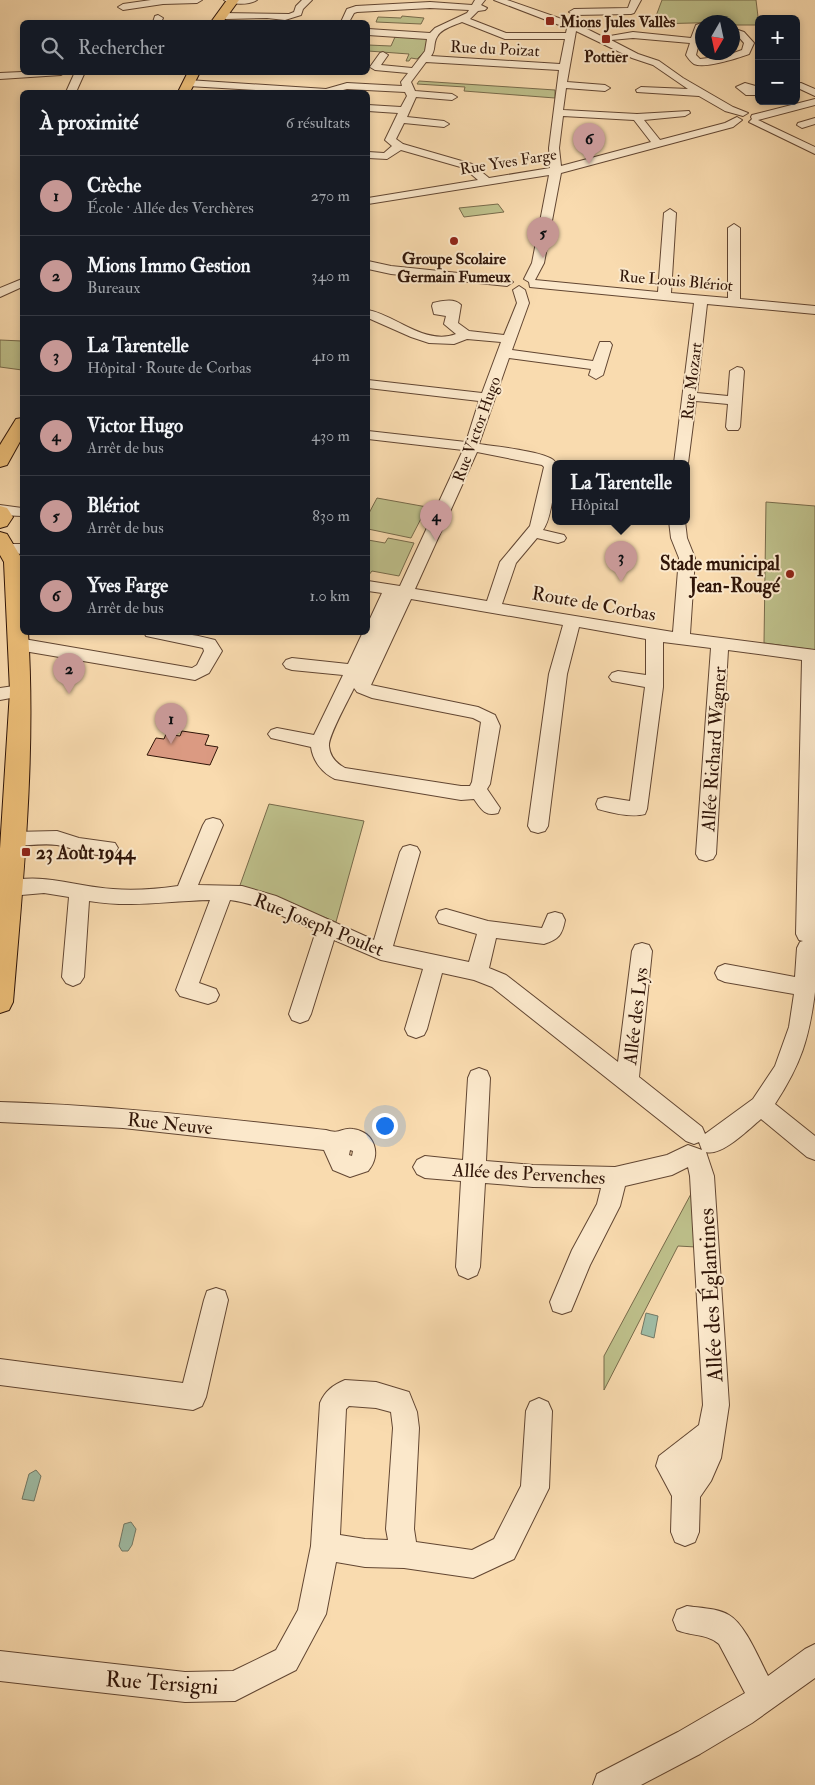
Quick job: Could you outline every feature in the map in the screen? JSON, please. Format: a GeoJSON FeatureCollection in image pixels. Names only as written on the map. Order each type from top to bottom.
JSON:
{"type":"FeatureCollection","features":[{"type":"Feature","properties":{"kind":"main road"},"geometry":{"type":"LineString","coordinates":[[219,19],[232,0]]}},
{"type":"Feature","properties":{"kind":"main road"},"geometry":{"type":"LineString","coordinates":[[0,461],[20,426]]}},
{"type":"Feature","properties":{"kind":"main road"},"geometry":{"type":"LineString","coordinates":[[0,1002],[13,839],[10,693],[18,644],[20,606],[14,562],[5,528]]}},
{"type":"Feature","properties":{"kind":"street"},"geometry":{"type":"LineString","coordinates":[[123,7],[169,0],[196,0]]}},
{"type":"Feature","properties":{"kind":"street"},"geometry":{"type":"LineString","coordinates":[[232,0],[253,8],[294,16],[298,13],[300,6],[307,0]]}},
{"type":"Feature","properties":{"kind":"street"},"geometry":{"type":"LineString","coordinates":[[499,0],[558,21],[572,24],[635,56],[662,66],[679,80],[736,115],[755,119],[815,151]]}},
{"type":"Feature","properties":{"kind":"street","name":"Rue Victor Hugo"},"geometry":{"type":"LineString","coordinates":[[320,742],[361,672],[398,591],[454,489],[523,303],[528,280],[538,263],[556,170],[554,148],[561,85],[572,24],[579,0]]}},
{"type":"Feature","properties":{"kind":"street"},"geometry":{"type":"LineString","coordinates":[[463,19],[505,36],[536,38],[572,24],[630,15],[636,0]]}},
{"type":"Feature","properties":{"kind":"street"},"geometry":{"type":"LineString","coordinates":[[346,20],[350,11],[356,9],[430,5],[479,5]]}},
{"type":"Feature","properties":{"kind":"street"},"geometry":{"type":"LineString","coordinates":[[479,5],[470,16],[444,26],[432,36],[430,51],[406,82],[411,91],[405,110],[390,140],[399,146],[455,161],[477,172],[486,181]]}},
{"type":"Feature","properties":{"kind":"street"},"geometry":{"type":"LineString","coordinates":[[219,19],[253,8]]}},
{"type":"Feature","properties":{"kind":"street"},"geometry":{"type":"LineString","coordinates":[[370,32],[432,36]]}},
{"type":"Feature","properties":{"kind":"street"},"geometry":{"type":"LineString","coordinates":[[613,38],[633,35],[659,36],[695,41],[691,55],[695,60],[704,62],[719,60]]}},
{"type":"Feature","properties":{"kind":"street"},"geometry":{"type":"LineString","coordinates":[[740,35],[746,38],[749,46],[746,52],[740,54]]}},
{"type":"Feature","properties":{"kind":"street"},"geometry":{"type":"LineString","coordinates":[[648,60],[654,57],[659,36]]}},
{"type":"Feature","properties":{"kind":"street"},"geometry":{"type":"LineString","coordinates":[[383,55],[375,67],[414,71]]}},
{"type":"Feature","properties":{"kind":"street","name":"Rue du Poizat"},"geometry":{"type":"LineString","coordinates":[[423,59],[564,67]]}},
{"type":"Feature","properties":{"kind":"street"},"geometry":{"type":"LineString","coordinates":[[0,76],[20,75]]}},
{"type":"Feature","properties":{"kind":"street"},"geometry":{"type":"LineString","coordinates":[[72,90],[79,75]]}},
{"type":"Feature","properties":{"kind":"street"},"geometry":{"type":"LineString","coordinates":[[800,82],[815,93]]}},
{"type":"Feature","properties":{"kind":"street"},"geometry":{"type":"LineString","coordinates":[[189,83],[296,90]]}},
{"type":"Feature","properties":{"kind":"street"},"geometry":{"type":"LineString","coordinates":[[561,85],[605,88]]}},
{"type":"Feature","properties":{"kind":"street"},"geometry":{"type":"LineString","coordinates":[[333,90],[347,86],[411,91],[452,97]]}},
{"type":"Feature","properties":{"kind":"street"},"geometry":{"type":"LineString","coordinates":[[641,90],[702,93]]}},
{"type":"Feature","properties":{"kind":"street"},"geometry":{"type":"LineString","coordinates":[[634,102],[635,117],[658,144]]}},
{"type":"Feature","properties":{"kind":"street"},"geometry":{"type":"LineString","coordinates":[[755,119],[815,102]]}},
{"type":"Feature","properties":{"kind":"street"},"geometry":{"type":"LineString","coordinates":[[802,106],[815,113]]}},
{"type":"Feature","properties":{"kind":"street"},"geometry":{"type":"LineString","coordinates":[[370,108],[405,110]]}},
{"type":"Feature","properties":{"kind":"street"},"geometry":{"type":"LineString","coordinates":[[558,113],[635,117],[685,112]]}},
{"type":"Feature","properties":{"kind":"street","name":"Rue Yves Farge"},"geometry":{"type":"LineString","coordinates":[[370,201],[556,170],[729,125],[736,115]]}},
{"type":"Feature","properties":{"kind":"street"},"geometry":{"type":"LineString","coordinates":[[400,120],[444,124]]}},
{"type":"Feature","properties":{"kind":"street"},"geometry":{"type":"LineString","coordinates":[[802,125],[815,121]]}},
{"type":"Feature","properties":{"kind":"street"},"geometry":{"type":"LineString","coordinates":[[370,156],[388,156],[399,146]]}},
{"type":"Feature","properties":{"kind":"street"},"geometry":{"type":"LineString","coordinates":[[664,295],[670,212]]}},
{"type":"Feature","properties":{"kind":"street"},"geometry":{"type":"LineString","coordinates":[[734,228],[734,302]]}},
{"type":"Feature","properties":{"kind":"street"},"geometry":{"type":"LineString","coordinates":[[370,265],[391,270],[507,282],[528,280]]}},
{"type":"Feature","properties":{"kind":"street","name":"Rue Louis Blériot"},"geometry":{"type":"LineString","coordinates":[[528,280],[815,310]]}},
{"type":"Feature","properties":{"kind":"street"},"geometry":{"type":"LineString","coordinates":[[0,293],[20,284]]}},
{"type":"Feature","properties":{"kind":"street","name":"Rue Mozart"},"geometry":{"type":"LineString","coordinates":[[681,460],[701,299]]}},
{"type":"Feature","properties":{"kind":"street"},"geometry":{"type":"LineString","coordinates":[[453,313],[451,324],[465,335]]}},
{"type":"Feature","properties":{"kind":"street"},"geometry":{"type":"LineString","coordinates":[[370,315],[417,336],[450,340],[465,335],[510,339]]}},
{"type":"Feature","properties":{"kind":"street"},"geometry":{"type":"LineString","coordinates":[[505,353],[555,360],[597,370],[605,345]]}},
{"type":"Feature","properties":{"kind":"street"},"geometry":{"type":"LineString","coordinates":[[550,374],[555,360]]}},
{"type":"Feature","properties":{"kind":"street"},"geometry":{"type":"LineString","coordinates":[[733,428],[737,371]]}},
{"type":"Feature","properties":{"kind":"street"},"geometry":{"type":"LineString","coordinates":[[370,384],[487,398]]}},
{"type":"Feature","properties":{"kind":"street"},"geometry":{"type":"LineString","coordinates":[[689,396],[734,401]]}},
{"type":"Feature","properties":{"kind":"street"},"geometry":{"type":"LineString","coordinates":[[370,435],[531,456],[548,462],[551,473],[538,523],[508,562],[493,607]]}},
{"type":"Feature","properties":{"kind":"street"},"geometry":{"type":"LineString","coordinates":[[5,528],[20,516]]}},
{"type":"Feature","properties":{"kind":"street"},"geometry":{"type":"LineString","coordinates":[[538,523],[558,538]]}},
{"type":"Feature","properties":{"kind":"street"},"geometry":{"type":"LineString","coordinates":[[677,525],[679,538],[687,558],[681,639]]}},
{"type":"Feature","properties":{"kind":"street","name":"Route de Corbas"},"geometry":{"type":"LineString","coordinates":[[370,586],[572,622],[681,639],[813,656]]}},
{"type":"Feature","properties":{"kind":"street"},"geometry":{"type":"LineString","coordinates":[[538,826],[558,674],[572,622]]}},
{"type":"Feature","properties":{"kind":"street"},"geometry":{"type":"LineString","coordinates":[[18,644],[196,674],[203,669],[213,651],[209,644],[166,635]]}},
{"type":"Feature","properties":{"kind":"street"},"geometry":{"type":"LineString","coordinates":[[605,804],[638,809],[654,682],[655,635]]}},
{"type":"Feature","properties":{"kind":"street","name":"Allée Richard Wagner"},"geometry":{"type":"LineString","coordinates":[[706,854],[720,644]]}},
{"type":"Feature","properties":{"kind":"street","name":"Allée des Pervenches"},"geometry":{"type":"LineString","coordinates":[[425,1167],[533,1176],[615,1178],[672,1164],[698,1148],[715,1142],[761,1106],[785,1070],[800,1027],[805,987],[809,939],[813,656]]}},
{"type":"Feature","properties":{"kind":"street"},"geometry":{"type":"LineString","coordinates":[[292,664],[361,672],[362,686],[367,690],[478,712],[489,719],[491,726],[481,784],[478,790]]}},
{"type":"Feature","properties":{"kind":"street"},"geometry":{"type":"LineString","coordinates":[[618,677],[654,682]]}},
{"type":"Feature","properties":{"kind":"street"},"geometry":{"type":"LineString","coordinates":[[277,734],[320,742],[320,749],[327,765],[336,772],[461,793],[478,790]]}},
{"type":"Feature","properties":{"kind":"street"},"geometry":{"type":"LineString","coordinates":[[478,790],[491,808]]}},
{"type":"Feature","properties":{"kind":"street"},"geometry":{"type":"LineString","coordinates":[[185,893],[213,825]]}},
{"type":"Feature","properties":{"kind":"street"},"geometry":{"type":"LineString","coordinates":[[13,839],[57,838],[79,845],[108,848]]}},
{"type":"Feature","properties":{"kind":"street"},"geometry":{"type":"LineString","coordinates":[[381,952],[410,852]]}},
{"type":"Feature","properties":{"kind":"street","name":"Rue Joseph Poulet"},"geometry":{"type":"LineString","coordinates":[[10,888],[44,885],[112,897],[158,897],[185,893],[223,892],[259,898],[381,952],[477,972],[499,981],[627,1082],[698,1148]]}},
{"type":"Feature","properties":{"kind":"street"},"geometry":{"type":"LineString","coordinates":[[73,977],[79,899],[82,892]]}},
{"type":"Feature","properties":{"kind":"street"},"geometry":{"type":"LineString","coordinates":[[208,995],[191,992],[188,990],[188,983],[223,892]]}},
{"type":"Feature","properties":{"kind":"street"},"geometry":{"type":"LineString","coordinates":[[446,916],[488,929],[544,936],[552,932],[555,920]]}},
{"type":"Feature","properties":{"kind":"street"},"geometry":{"type":"LineString","coordinates":[[300,1014],[328,927]]}},
{"type":"Feature","properties":{"kind":"street"},"geometry":{"type":"LineString","coordinates":[[477,972],[488,929]]}},
{"type":"Feature","properties":{"kind":"street","name":"Allée des Lys"},"geometry":{"type":"LineString","coordinates":[[627,1082],[642,951]]}},
{"type":"Feature","properties":{"kind":"street"},"geometry":{"type":"LineString","coordinates":[[416,1028],[435,962]]}},
{"type":"Feature","properties":{"kind":"street"},"geometry":{"type":"LineString","coordinates":[[725,973],[805,987]]}},
{"type":"Feature","properties":{"kind":"street"},"geometry":{"type":"LineString","coordinates":[[468,1267],[472,1171],[479,1078]]}},
{"type":"Feature","properties":{"kind":"street"},"geometry":{"type":"LineString","coordinates":[[761,1106],[815,1150]]}},
{"type":"Feature","properties":{"kind":"street","name":"Rue Neuve"},"geometry":{"type":"LineString","coordinates":[[0,1112],[60,1112],[200,1126],[326,1140],[339,1146]]}},
{"type":"Feature","properties":{"kind":"street","name":"Allée des Églantines"},"geometry":{"type":"LineString","coordinates":[[685,1532],[686,1493],[704,1468],[711,1450],[711,1432],[716,1405],[704,1193],[698,1148]]}},
{"type":"Feature","properties":{"kind":"street"},"geometry":{"type":"LineString","coordinates":[[562,1302],[581,1258],[608,1206],[615,1178]]}},
{"type":"Feature","properties":{"kind":"street"},"geometry":{"type":"LineString","coordinates":[[0,1372],[193,1397],[216,1300]]}},
{"type":"Feature","properties":{"kind":"street","name":"Rue Tersigni"},"geometry":{"type":"LineString","coordinates":[[0,1666],[185,1687],[235,1686],[286,1660],[312,1614],[325,1546],[333,1403],[345,1393],[376,1395],[400,1401],[404,1412],[406,1428],[400,1529],[404,1554]]}},
{"type":"Feature","properties":{"kind":"street"},"geometry":{"type":"LineString","coordinates":[[325,1546],[365,1553],[404,1554],[473,1564],[504,1549],[535,1488],[539,1411]]}},
{"type":"Feature","properties":{"kind":"street"},"geometry":{"type":"LineString","coordinates":[[687,1620],[720,1625],[729,1634],[764,1698]]}},
{"type":"Feature","properties":{"kind":"street"},"geometry":{"type":"LineString","coordinates":[[608,1785],[674,1752],[764,1698],[815,1659]]}},
{"type":"Feature","properties":{"kind":"green space"},"geometry":{"type":"Polygon","coordinates":[[[662,0],[756,0],[758,15],[755,15],[755,25],[740,25],[740,15],[695,15],[695,23],[653,24],[662,0]]]}},
{"type":"Feature","properties":{"kind":"green space"},"geometry":{"type":"Polygon","coordinates":[[[402,16],[424,18],[421,24],[376,22],[378,17],[401,18],[402,16]]]}},
{"type":"Feature","properties":{"kind":"green space"},"geometry":{"type":"Polygon","coordinates":[[[395,37],[427,38],[428,48],[417,59],[411,58],[409,61],[406,61],[409,54],[370,51],[370,45],[391,46],[395,37]]]}},
{"type":"Feature","properties":{"kind":"green space"},"geometry":{"type":"Polygon","coordinates":[[[419,81],[555,90],[555,98],[464,91],[465,87],[417,84],[419,81]]]}},
{"type":"Feature","properties":{"kind":"green space"},"geometry":{"type":"Polygon","coordinates":[[[498,204],[504,212],[464,217],[459,208],[498,204]]]}},
{"type":"Feature","properties":{"kind":"green space"},"geometry":{"type":"Polygon","coordinates":[[[0,340],[20,341],[20,370],[0,367],[0,340]]]}},
{"type":"Feature","properties":{"kind":"green space"},"geometry":{"type":"Polygon","coordinates":[[[377,498],[427,507],[411,538],[370,529],[370,511],[377,498]]]}},
{"type":"Feature","properties":{"kind":"green space","name":"Stade municipal Jean-Rougé"},"geometry":{"type":"Polygon","coordinates":[[[766,502],[815,506],[815,650],[764,643],[766,502]]]}},
{"type":"Feature","properties":{"kind":"green space"},"geometry":{"type":"Polygon","coordinates":[[[388,538],[414,543],[399,576],[372,571],[370,574],[370,540],[385,543],[388,538]]]}},
{"type":"Feature","properties":{"kind":"green space"},"geometry":{"type":"Polygon","coordinates":[[[269,804],[364,821],[336,922],[271,896],[239,888],[269,804]]]}},
{"type":"Feature","properties":{"kind":"green space"},"geometry":{"type":"Polygon","coordinates":[[[692,1192],[696,1247],[678,1246],[604,1390],[604,1356],[692,1192]]]}},
{"type":"Feature","properties":{"kind":"shaded area"},"geometry":{"type":"Polygon","coordinates":[[[646,1313],[658,1316],[654,1338],[641,1334],[646,1313]]]}},
{"type":"Feature","properties":{"kind":"shaded area"},"geometry":{"type":"Polygon","coordinates":[[[36,1470],[41,1476],[34,1501],[22,1499],[29,1474],[36,1470]]]}},
{"type":"Feature","properties":{"kind":"shaded area"},"geometry":{"type":"Polygon","coordinates":[[[131,1522],[136,1529],[132,1545],[128,1551],[122,1551],[119,1546],[124,1524],[131,1522]]]}},
{"type":"Feature","properties":{"kind":"building"},"geometry":{"type":"Polygon","coordinates":[[[182,731],[209,735],[205,745],[218,747],[210,765],[147,755],[156,738],[164,739],[166,734],[180,736],[182,731]]]}},
{"type":"Feature","properties":{"kind":"place","name":"Mions Jules Vallès"},"geometry":{"type":"Point","coordinates":[550,21]}},
{"type":"Feature","properties":{"kind":"place","name":"Pottier"},"geometry":{"type":"Point","coordinates":[606,39]}},
{"type":"Feature","properties":{"kind":"place","name":"Yves Farge"},"geometry":{"type":"Point","coordinates":[589,164]}},
{"type":"Feature","properties":{"kind":"place","name":"Groupe Scolaire Germain Fumeux"},"geometry":{"type":"Point","coordinates":[454,241]}},
{"type":"Feature","properties":{"kind":"place","name":"Blériot"},"geometry":{"type":"Point","coordinates":[543,258]}},
{"type":"Feature","properties":{"kind":"place","name":"Victor Hugo"},"geometry":{"type":"Point","coordinates":[436,541]}},
{"type":"Feature","properties":{"kind":"place","name":"Stade municipal Jean-Rougé"},"geometry":{"type":"Point","coordinates":[790,574]}},
{"type":"Feature","properties":{"kind":"place","name":"La Tarentelle"},"geometry":{"type":"Point","coordinates":[621,582]}},
{"type":"Feature","properties":{"kind":"place","name":"Mions Immo Gestion"},"geometry":{"type":"Point","coordinates":[69,694]}},
{"type":"Feature","properties":{"kind":"place","name":"Crèche"},"geometry":{"type":"Point","coordinates":[171,744]}},
{"type":"Feature","properties":{"kind":"place","name":"23 Août 1944"},"geometry":{"type":"Point","coordinates":[26,852]}}]}
